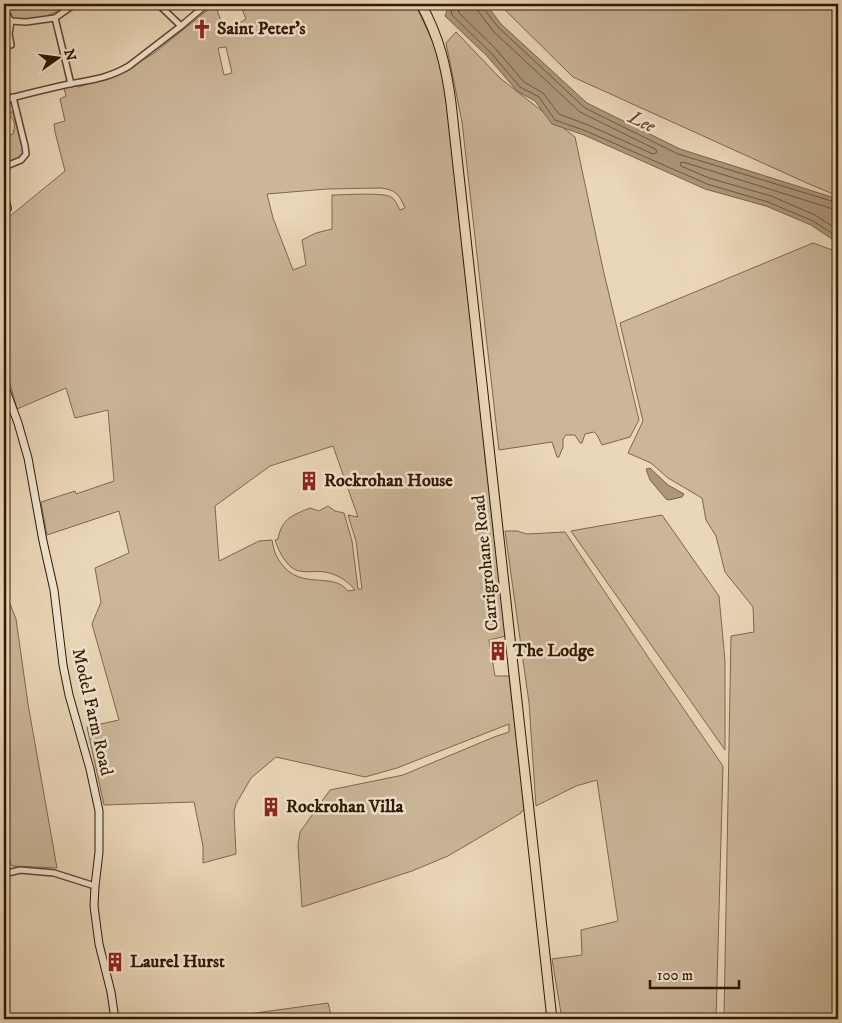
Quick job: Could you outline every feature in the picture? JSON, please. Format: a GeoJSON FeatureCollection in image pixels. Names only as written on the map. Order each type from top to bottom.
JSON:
{"type":"FeatureCollection","features":[{"type":"Feature","properties":{"kind":"highway","name":"Carrigrohane Road"},"geometry":{"type":"LineString","coordinates":[[421,4],[429,19],[442,54],[451,103],[552,1019]]}},
{"type":"Feature","properties":{"kind":"main road","name":"Model Farm Road"},"geometry":{"type":"LineString","coordinates":[[4,385],[28,458],[54,590],[63,665],[69,695],[90,769],[99,811],[99,852],[94,906],[99,944],[111,992],[115,1019]]}},
{"type":"Feature","properties":{"kind":"street"},"geometry":{"type":"LineString","coordinates":[[11,21],[26,22],[55,18],[75,4],[89,4]]}},
{"type":"Feature","properties":{"kind":"street"},"geometry":{"type":"LineString","coordinates":[[160,4],[181,26]]}},
{"type":"Feature","properties":{"kind":"street"},"geometry":{"type":"LineString","coordinates":[[4,100],[94,80],[121,71],[207,4]]}},
{"type":"Feature","properties":{"kind":"street"},"geometry":{"type":"LineString","coordinates":[[4,10],[11,21],[8,34],[11,45]]}},
{"type":"Feature","properties":{"kind":"street"},"geometry":{"type":"LineString","coordinates":[[55,18],[71,84]]}},
{"type":"Feature","properties":{"kind":"street"},"geometry":{"type":"LineString","coordinates":[[4,167],[21,160],[26,154],[13,97]]}},
{"type":"Feature","properties":{"kind":"street"},"geometry":{"type":"LineString","coordinates":[[4,193],[8,208]]}},
{"type":"Feature","properties":{"kind":"street"},"geometry":{"type":"LineString","coordinates":[[4,874],[20,870],[54,873],[95,886]]}},
{"type":"Feature","properties":{"kind":"shaded area"},"geometry":{"type":"Polygon","coordinates":[[[4,4],[70,4],[38,20],[14,20],[4,4]]]}},
{"type":"Feature","properties":{"kind":"shaded area"},"geometry":{"type":"Polygon","coordinates":[[[215,4],[225,32],[246,19],[240,4],[415,4],[435,46],[447,96],[506,636],[489,640],[495,676],[509,676],[526,809],[448,856],[412,871],[302,907],[298,845],[300,832],[330,790],[403,775],[509,732],[509,724],[397,768],[365,777],[276,757],[251,778],[236,804],[234,812],[236,854],[203,863],[203,846],[194,802],[104,805],[87,727],[119,720],[92,624],[101,602],[95,568],[129,553],[119,511],[47,535],[41,502],[75,491],[76,494],[114,481],[108,410],[75,418],[66,388],[17,409],[4,362],[4,221],[65,171],[54,124],[65,121],[60,99],[66,96],[64,88],[71,85],[79,87],[120,73],[153,54],[215,4]],[[226,47],[218,48],[224,75],[232,73],[226,47]],[[327,189],[267,194],[273,218],[293,270],[306,265],[302,240],[316,233],[332,229],[332,195],[387,195],[394,200],[400,210],[405,208],[401,199],[394,192],[386,189],[327,189]],[[333,446],[270,466],[215,506],[219,561],[259,541],[272,540],[276,555],[284,567],[293,574],[303,578],[332,582],[341,585],[348,591],[355,590],[346,581],[334,574],[303,572],[291,567],[283,558],[275,540],[278,539],[282,526],[293,515],[310,508],[319,511],[328,506],[335,511],[344,513],[352,541],[358,589],[362,589],[356,541],[348,515],[358,517],[333,446]]]}},
{"type":"Feature","properties":{"kind":"shaded area"},"geometry":{"type":"Polygon","coordinates":[[[499,4],[838,4],[838,196],[573,77],[499,4]]]}},
{"type":"Feature","properties":{"kind":"shaded area"},"geometry":{"type":"Polygon","coordinates":[[[456,32],[500,78],[575,137],[603,269],[639,420],[630,437],[602,445],[594,432],[585,434],[582,443],[580,443],[575,435],[566,435],[563,439],[563,447],[559,457],[557,457],[552,442],[499,450],[462,122],[446,43],[456,32]]]}},
{"type":"Feature","properties":{"kind":"shaded area"},"geometry":{"type":"Polygon","coordinates":[[[4,105],[7,106],[10,112],[13,112],[23,151],[21,156],[9,164],[4,164],[4,137],[13,134],[14,124],[10,117],[4,114],[4,105]]]}},
{"type":"Feature","properties":{"kind":"shaded area"},"geometry":{"type":"Polygon","coordinates":[[[813,243],[838,252],[838,1019],[724,1019],[731,636],[754,632],[753,607],[725,572],[716,536],[706,520],[702,498],[668,478],[651,463],[628,453],[643,421],[620,323],[813,243]]]}},
{"type":"Feature","properties":{"kind":"shaded area"},"geometry":{"type":"Polygon","coordinates":[[[662,515],[719,596],[725,661],[725,750],[571,531],[662,515]]]}},
{"type":"Feature","properties":{"kind":"shaded area"},"geometry":{"type":"Polygon","coordinates":[[[505,531],[517,531],[527,534],[565,532],[723,766],[716,1019],[562,1019],[552,959],[582,955],[581,930],[618,921],[597,780],[576,786],[536,806],[529,703],[505,531]]]}},
{"type":"Feature","properties":{"kind":"shaded area"},"geometry":{"type":"Polygon","coordinates":[[[4,589],[16,619],[28,704],[57,868],[12,866],[4,850],[4,589]]]}},
{"type":"Feature","properties":{"kind":"shaded area"},"geometry":{"type":"Polygon","coordinates":[[[328,1003],[332,1019],[212,1019],[328,1003]]]}},
{"type":"Feature","properties":{"kind":"water"},"geometry":{"type":"Polygon","coordinates":[[[444,4],[486,4],[501,24],[587,103],[680,149],[838,199],[838,243],[811,225],[766,206],[705,189],[584,135],[552,124],[535,101],[517,91],[487,56],[445,16],[447,10],[444,4]]]}},
{"type":"Feature","properties":{"kind":"water"},"geometry":{"type":"Polygon","coordinates":[[[650,468],[668,485],[684,494],[682,497],[666,499],[650,480],[646,469],[650,468]]]}},
{"type":"Feature","properties":{"kind":"place","name":"Saint Peter's"},"geometry":{"type":"Point","coordinates":[202,29]}},
{"type":"Feature","properties":{"kind":"place","name":"Rockrohan House"},"geometry":{"type":"Point","coordinates":[309,481]}},
{"type":"Feature","properties":{"kind":"place","name":"The Lodge"},"geometry":{"type":"Point","coordinates":[498,651]}},
{"type":"Feature","properties":{"kind":"place","name":"Rockrohan Villa"},"geometry":{"type":"Point","coordinates":[271,807]}},
{"type":"Feature","properties":{"kind":"place","name":"Laurel Hurst"},"geometry":{"type":"Point","coordinates":[115,962]}},
{"type":"Feature","properties":{"kind":"water label","name":"Lee"},"geometry":{"type":"Point","coordinates":[642,122]}}]}
